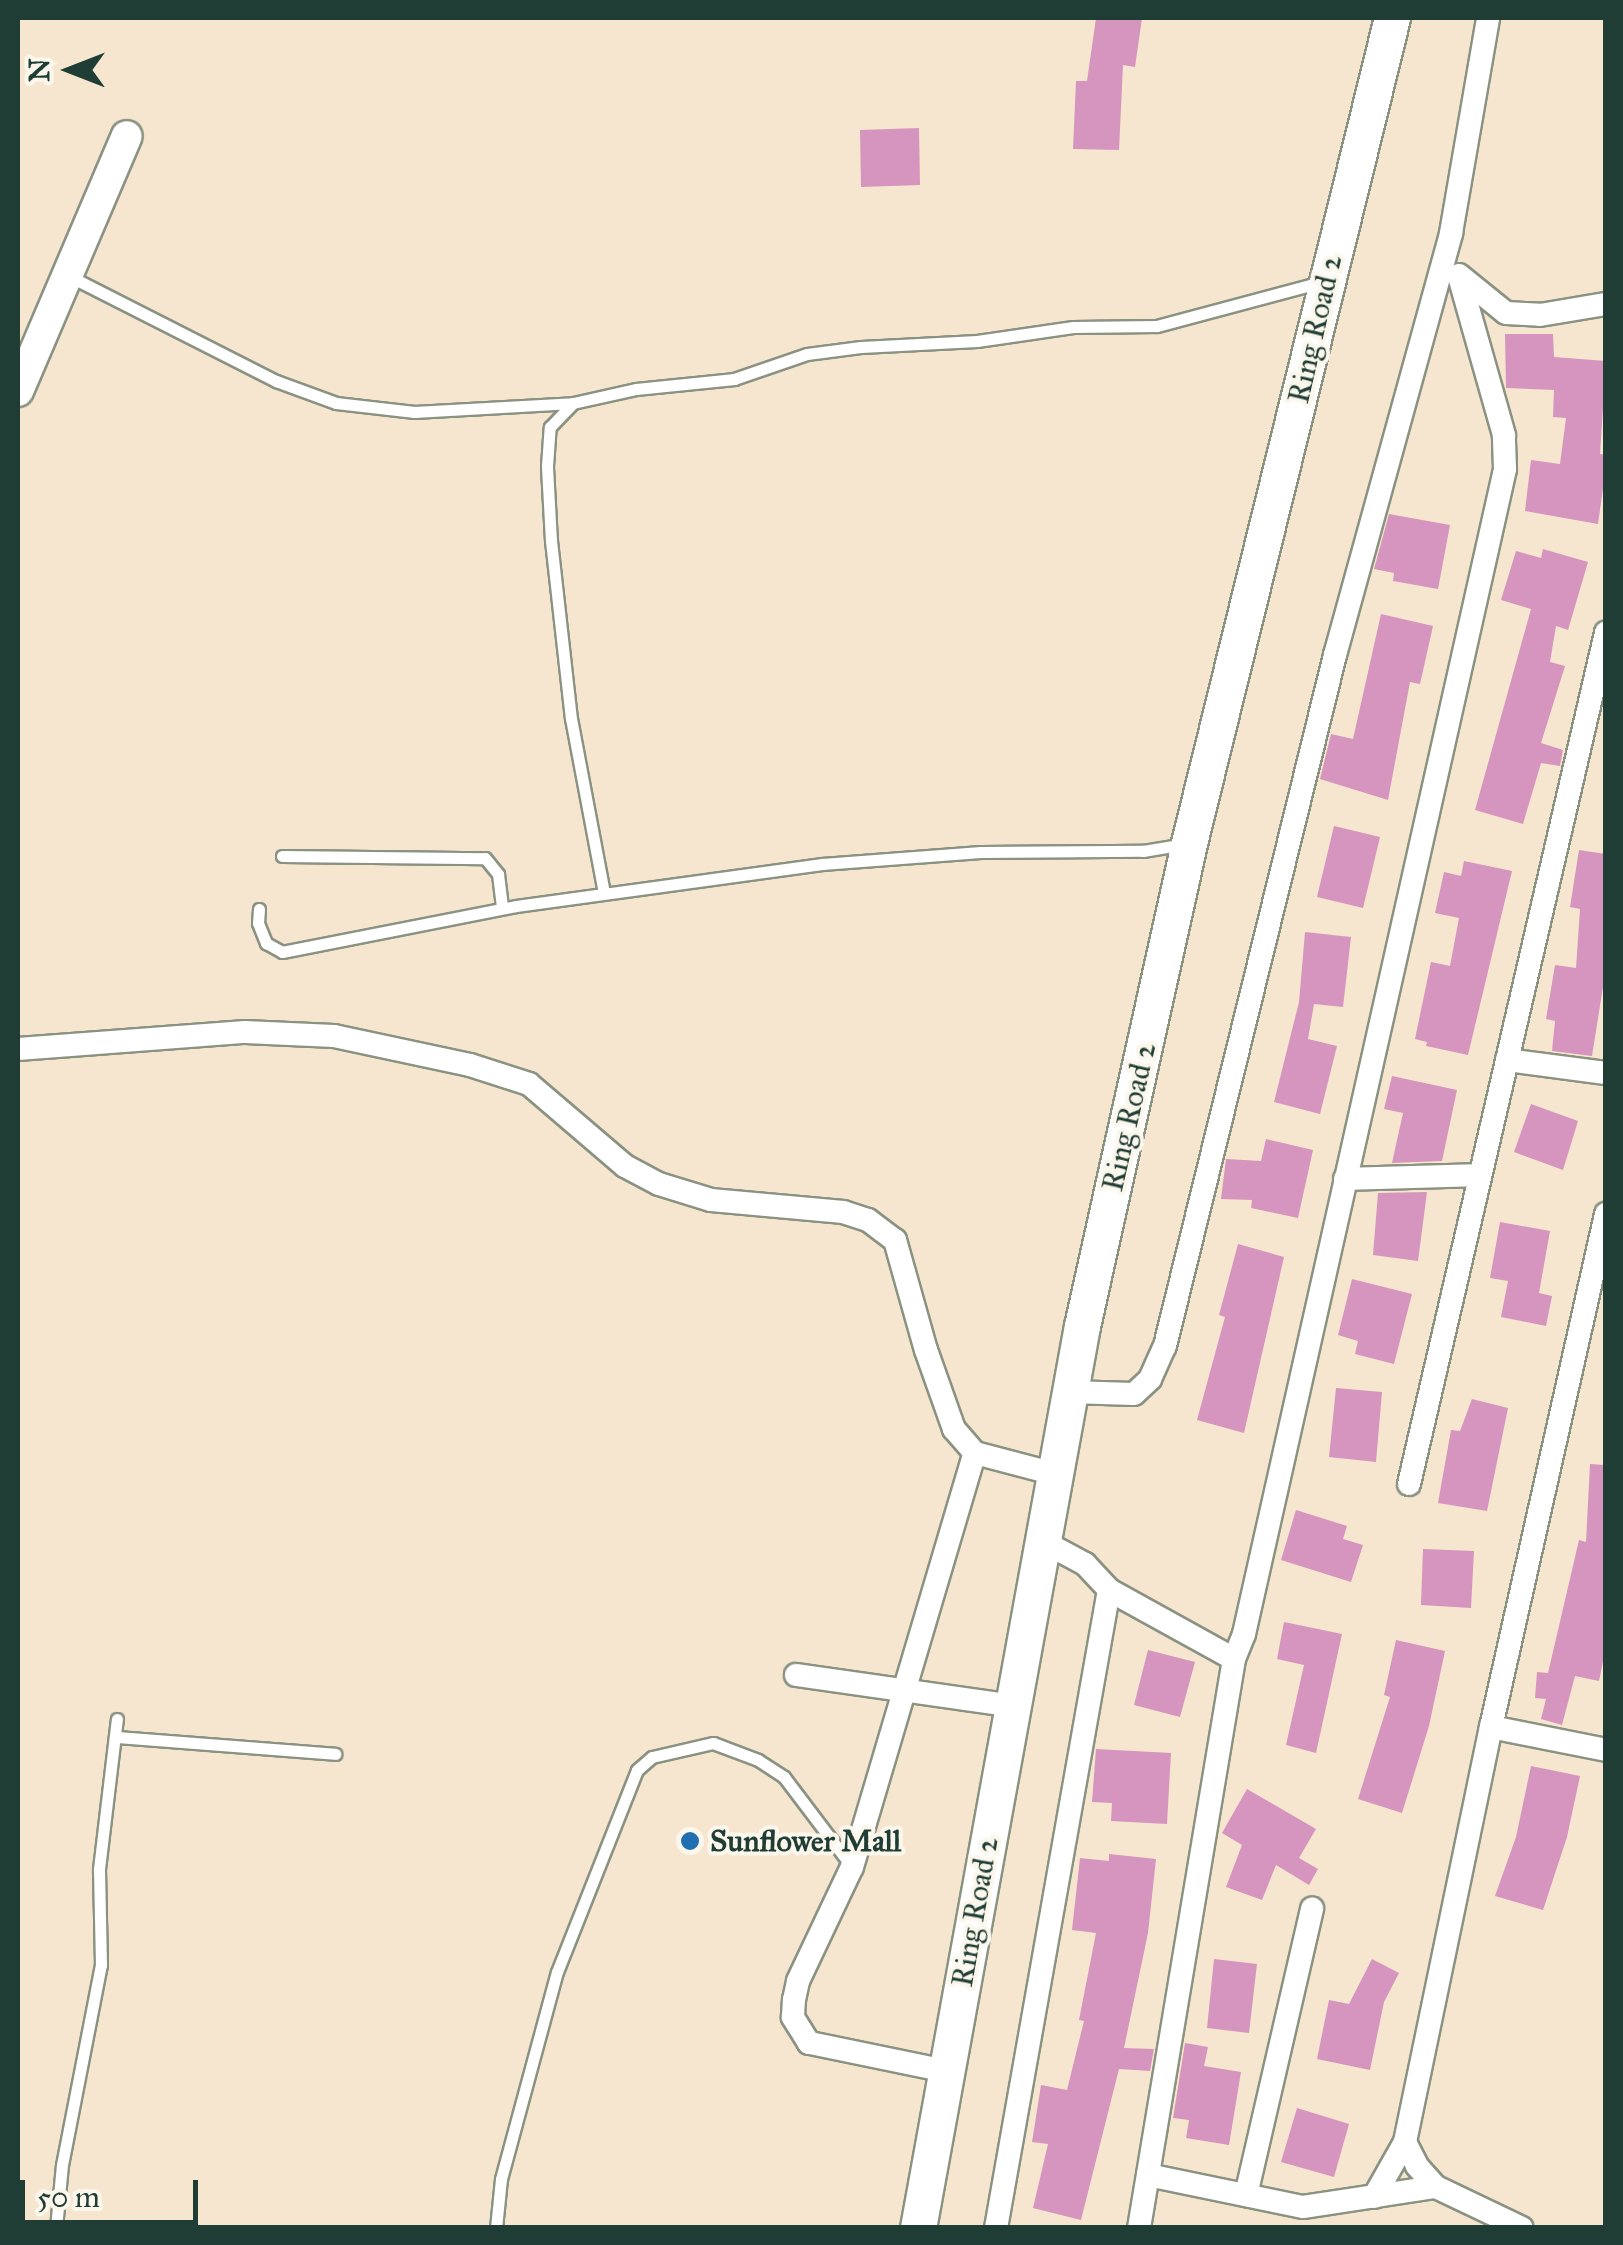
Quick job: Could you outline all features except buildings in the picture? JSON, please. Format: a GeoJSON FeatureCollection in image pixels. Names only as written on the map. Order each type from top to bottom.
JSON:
{"type":"FeatureCollection","features":[{"type":"Feature","properties":{"kind":"main road","name":"Ring Road 2"},"geometry":{"type":"LineString","coordinates":[[918,2228],[1069,1392],[1190,843],[1392,18]]}},
{"type":"Feature","properties":{"kind":"street"},"geometry":{"type":"LineString","coordinates":[[1069,1392],[1134,1394],[1150,1380],[1165,1346],[1335,656],[1451,232],[1488,18]]}},
{"type":"Feature","properties":{"kind":"street"},"geometry":{"type":"LineString","coordinates":[[18,391],[127,136]]}},
{"type":"Feature","properties":{"kind":"street"},"geometry":{"type":"LineString","coordinates":[[1139,2228],[1234,1659],[1244,1634],[1505,469],[1504,434],[1459,276],[1451,232]]}},
{"type":"Feature","properties":{"kind":"street"},"geometry":{"type":"LineString","coordinates":[[1459,276],[1506,313],[1540,315],[1606,304]]}},
{"type":"Feature","properties":{"kind":"street"},"geometry":{"type":"LineString","coordinates":[[1409,1484],[1606,633]]}},
{"type":"Feature","properties":{"kind":"street"},"geometry":{"type":"LineString","coordinates":[[18,1049],[246,1032],[334,1036],[470,1066],[529,1084],[625,1166],[658,1184],[710,1200],[843,1212],[868,1220],[895,1240],[926,1350],[954,1429],[975,1453],[1055,1474]]}},
{"type":"Feature","properties":{"kind":"street"},"geometry":{"type":"LineString","coordinates":[[1507,1060],[1606,1073]]}},
{"type":"Feature","properties":{"kind":"street"},"geometry":{"type":"LineString","coordinates":[[1346,1179],[1480,1176]]}},
{"type":"Feature","properties":{"kind":"street"},"geometry":{"type":"LineString","coordinates":[[1374,2198],[1405,2142],[1491,1727],[1606,1214]]}},
{"type":"Feature","properties":{"kind":"street"},"geometry":{"type":"LineString","coordinates":[[946,2071],[823,2050],[810,2043],[793,2017],[798,1980],[852,1867],[975,1453]]}},
{"type":"Feature","properties":{"kind":"street"},"geometry":{"type":"LineString","coordinates":[[1044,1542],[1085,1564],[1109,1590],[1234,1659]]}},
{"type":"Feature","properties":{"kind":"street"},"geometry":{"type":"LineString","coordinates":[[996,2228],[1109,1590]]}},
{"type":"Feature","properties":{"kind":"street"},"geometry":{"type":"LineString","coordinates":[[796,1676],[1013,1706]]}},
{"type":"Feature","properties":{"kind":"street"},"geometry":{"type":"LineString","coordinates":[[1491,1727],[1606,1750]]}},
{"type":"Feature","properties":{"kind":"street"},"geometry":{"type":"LineString","coordinates":[[1246,2195],[1312,1908]]}},
{"type":"Feature","properties":{"kind":"street"},"geometry":{"type":"LineString","coordinates":[[1405,2142],[1417,2166],[1436,2187],[1522,2228]]}},
{"type":"Feature","properties":{"kind":"street"},"geometry":{"type":"LineString","coordinates":[[1148,2175],[1303,2207],[1436,2187]]}},
{"type":"Feature","properties":{"kind":"lane"},"geometry":{"type":"LineString","coordinates":[[68,275],[276,380],[336,402],[414,412],[573,402],[636,389],[734,380],[825,352],[977,341],[1073,327],[1157,326],[1325,282]]}},
{"type":"Feature","properties":{"kind":"lane"},"geometry":{"type":"LineString","coordinates":[[573,402],[550,427],[547,466],[551,541],[571,719],[604,893]]}},
{"type":"Feature","properties":{"kind":"lane"},"geometry":{"type":"LineString","coordinates":[[259,909],[258,923],[266,943],[282,952],[502,908],[822,864],[981,852],[1142,851],[1190,843]]}},
{"type":"Feature","properties":{"kind":"lane"},"geometry":{"type":"LineString","coordinates":[[282,856],[485,858],[498,874],[502,908]]}},
{"type":"Feature","properties":{"kind":"lane"},"geometry":{"type":"LineString","coordinates":[[56,2228],[62,2165],[101,1965],[98,1868],[118,1719]]}},
{"type":"Feature","properties":{"kind":"lane"},"geometry":{"type":"LineString","coordinates":[[116,1736],[335,1754]]}},
{"type":"Feature","properties":{"kind":"lane"},"geometry":{"type":"LineString","coordinates":[[496,2228],[502,2180],[557,1972],[636,1770],[652,1757],[713,1743],[758,1760],[784,1777],[852,1867]]}},
{"type":"Feature","properties":{"kind":"place","name":"Sunflower Mall"},"geometry":{"type":"Point","coordinates":[690,1841]}}]}
